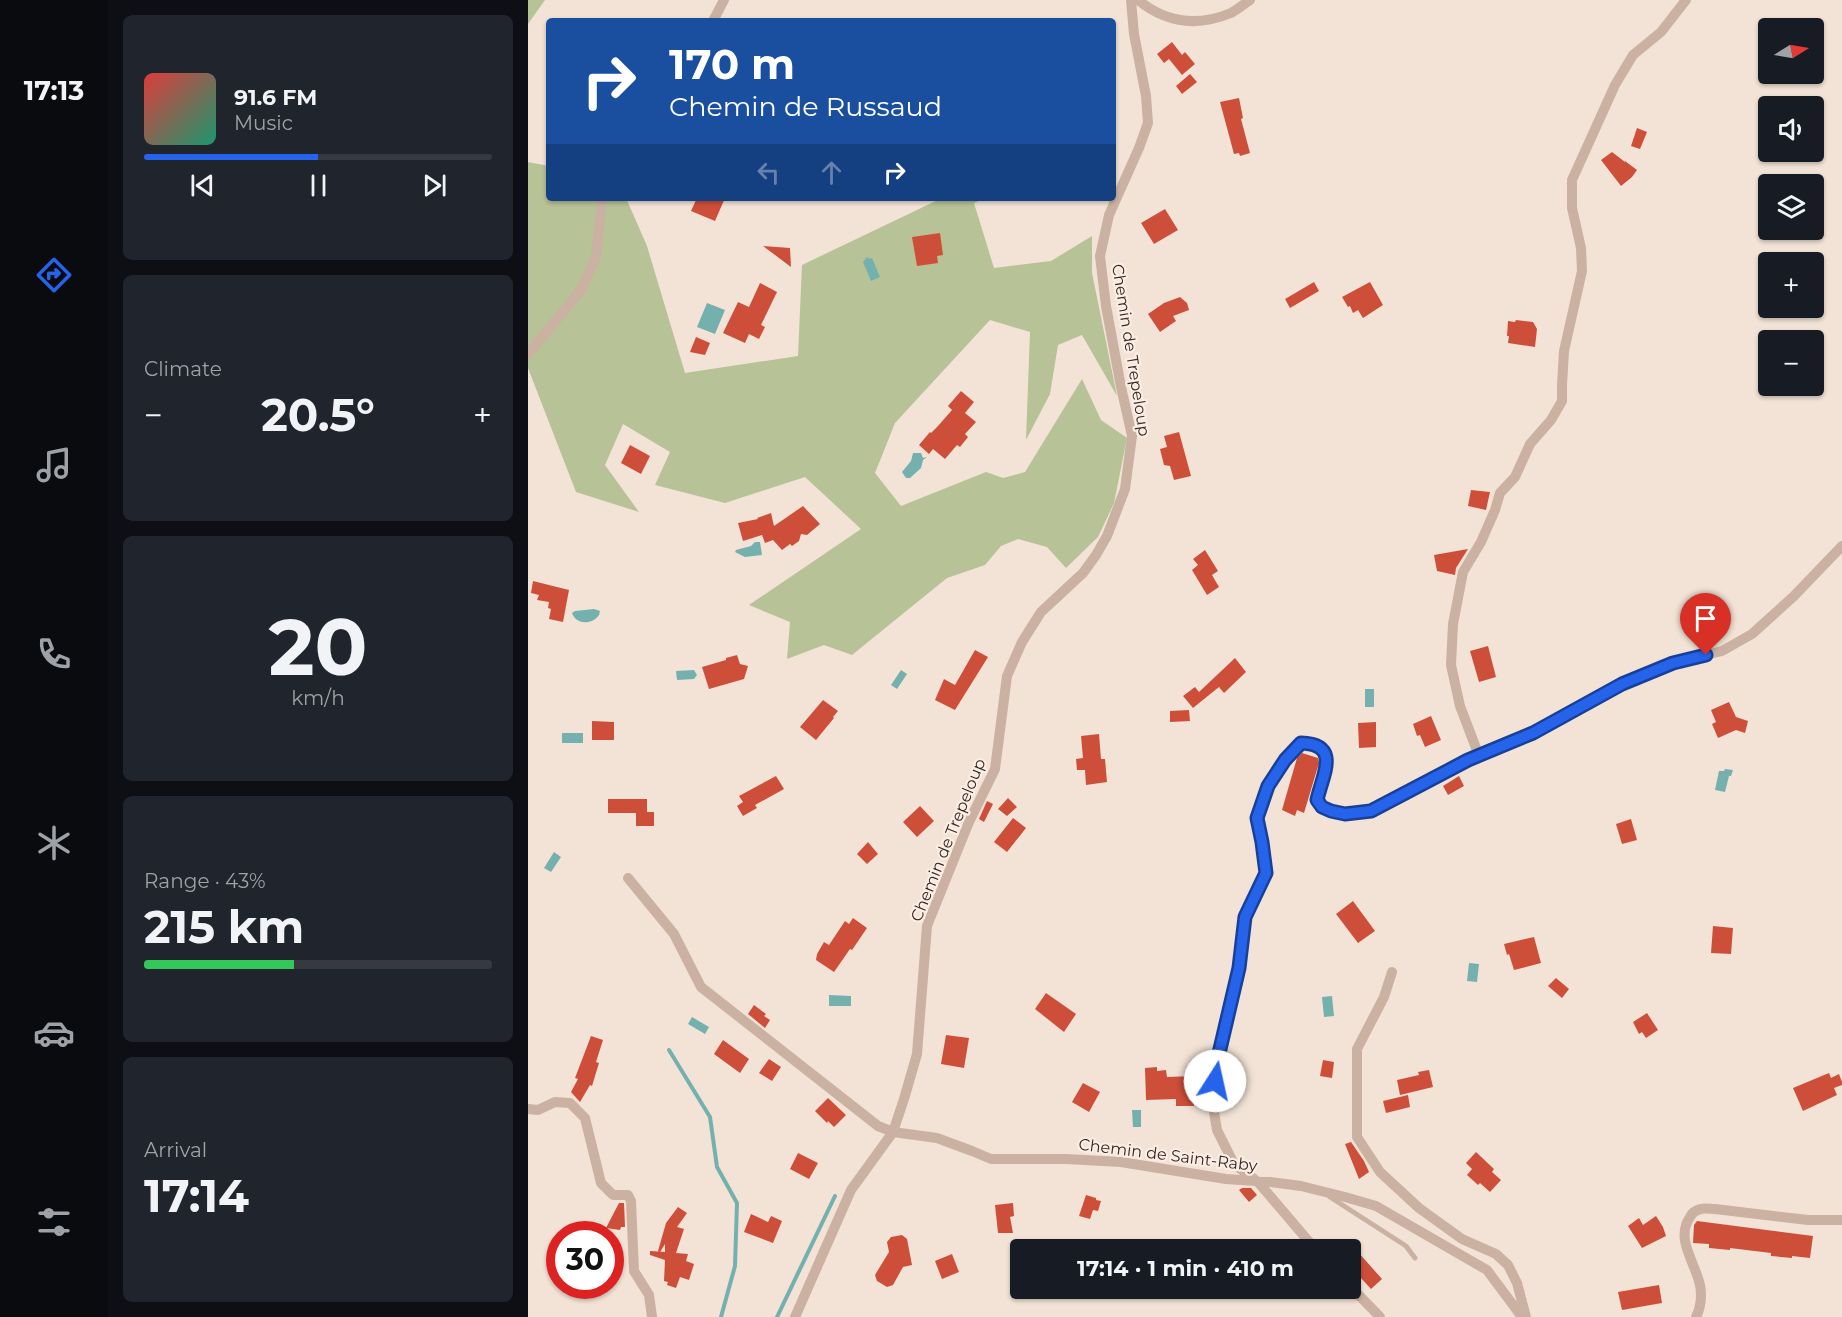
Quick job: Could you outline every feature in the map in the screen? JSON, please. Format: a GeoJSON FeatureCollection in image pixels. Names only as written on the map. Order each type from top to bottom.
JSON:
{"type":"FeatureCollection","features":[{"type":"Feature","properties":{"kind":"street"},"geometry":{"type":"LineString","coordinates":[[715,18],[724,0]]}},
{"type":"Feature","properties":{"kind":"street","name":"Chemin de Trepeloup"},"geometry":{"type":"LineString","coordinates":[[1116,199],[1148,123],[1131,0]]}},
{"type":"Feature","properties":{"kind":"street"},"geometry":{"type":"LineString","coordinates":[[1138,0],[1150,9],[1175,20],[1197,22],[1231,13],[1250,0]]}},
{"type":"Feature","properties":{"kind":"street"},"geometry":{"type":"LineString","coordinates":[[1479,756],[1460,706],[1451,665],[1453,624],[1463,572],[1481,542],[1500,493],[1515,477],[1530,444],[1551,420],[1562,401],[1564,351],[1582,271],[1581,248],[1572,208],[1572,180],[1615,85],[1633,55],[1661,32],[1686,0]]}},
{"type":"Feature","properties":{"kind":"street"},"geometry":{"type":"LineString","coordinates":[[528,354],[581,290],[596,257],[602,201]]}},
{"type":"Feature","properties":{"kind":"street","name":"Chemin de Trepeloup"},"geometry":{"type":"LineString","coordinates":[[795,1317],[851,1190],[893,1132],[917,1054],[927,926],[969,822],[995,769],[1007,676],[1023,642],[1041,612],[1083,573],[1096,555],[1107,536],[1125,489],[1132,436],[1106,306],[1100,256],[1109,215],[1115,201]]}},
{"type":"Feature","properties":{"kind":"street"},"geometry":{"type":"LineString","coordinates":[[1307,1239],[1258,1182],[1234,1164],[1217,1130],[1212,1100],[1217,1062],[1239,968],[1245,917],[1266,873],[1257,818],[1268,786],[1285,760],[1301,743],[1314,743],[1324,751],[1328,762],[1317,800],[1322,807],[1345,814],[1371,811],[1479,756],[1533,733],[1622,684],[1673,663],[1722,651],[1752,634],[1794,596],[1842,546]]}},
{"type":"Feature","properties":{"kind":"street","name":"Chemin de Saint-Raby"},"geometry":{"type":"LineString","coordinates":[[628,878],[674,934],[701,987],[878,1126],[893,1132],[937,1138],[991,1159],[1121,1162],[1270,1182],[1321,1191],[1376,1206],[1487,1270],[1524,1317]]}},
{"type":"Feature","properties":{"kind":"street"},"geometry":{"type":"LineString","coordinates":[[1392,972],[1384,997],[1357,1049],[1357,1137],[1380,1172],[1419,1208],[1462,1239],[1496,1254],[1508,1265],[1517,1283],[1524,1317]]}},
{"type":"Feature","properties":{"kind":"street"},"geometry":{"type":"LineString","coordinates":[[528,1109],[538,1110],[555,1102],[570,1103],[585,1119],[601,1183],[613,1195],[628,1196],[631,1202],[634,1271],[649,1295],[652,1317]]}},
{"type":"Feature","properties":{"kind":"street"},"geometry":{"type":"LineString","coordinates":[[1696,1317],[1701,1300],[1700,1285],[1684,1238],[1685,1224],[1693,1212],[1701,1208],[1808,1220],[1842,1220]]}},
{"type":"Feature","properties":{"kind":"street"},"geometry":{"type":"LineString","coordinates":[[1361,1297],[1380,1317]]}},
{"type":"Feature","properties":{"kind":"lane"},"geometry":{"type":"LineString","coordinates":[[1321,1191],[1406,1246],[1415,1258]]}},
{"type":"Feature","properties":{"kind":"green space"},"geometry":{"type":"Polygon","coordinates":[[[528,0],[545,0],[528,24],[528,0]]]}},
{"type":"Feature","properties":{"kind":"green space"},"geometry":{"type":"Polygon","coordinates":[[[528,162],[546,165],[546,201],[627,201],[647,246],[685,373],[798,356],[802,265],[936,201],[979,201],[974,203],[994,268],[1051,261],[1092,236],[1092,273],[1117,396],[1082,335],[1058,345],[1050,394],[1026,440],[1030,332],[990,320],[895,423],[875,473],[901,506],[986,472],[1003,478],[1025,472],[1082,379],[1101,420],[1127,438],[1114,503],[1098,537],[1066,568],[1047,547],[1018,539],[1001,546],[985,565],[947,578],[852,655],[824,645],[787,659],[790,622],[749,605],[861,529],[805,477],[725,503],[655,485],[670,452],[623,424],[605,465],[639,512],[576,492],[528,368],[528,162]]]}},
{"type":"Feature","properties":{"kind":"water"},"geometry":{"type":"Polygon","coordinates":[[[867,257],[872,258],[880,277],[871,281],[863,262],[867,257]]]}},
{"type":"Feature","properties":{"kind":"water"},"geometry":{"type":"Polygon","coordinates":[[[707,303],[725,310],[715,334],[697,327],[707,303]]]}},
{"type":"Feature","properties":{"kind":"water"},"geometry":{"type":"Polygon","coordinates":[[[913,453],[921,453],[923,458],[927,457],[923,460],[921,468],[910,478],[906,478],[902,472],[911,461],[913,453]]]}},
{"type":"Feature","properties":{"kind":"water"},"geometry":{"type":"Polygon","coordinates":[[[755,542],[760,542],[762,555],[745,557],[735,552],[751,546],[755,542]]]}},
{"type":"Feature","properties":{"kind":"water"},"geometry":{"type":"Polygon","coordinates":[[[594,609],[600,611],[599,615],[588,622],[580,622],[572,613],[575,611],[594,609]]]}},
{"type":"Feature","properties":{"kind":"water"},"geometry":{"type":"Polygon","coordinates":[[[694,670],[697,675],[694,679],[677,680],[676,671],[694,670]]]}},
{"type":"Feature","properties":{"kind":"water"},"geometry":{"type":"Polygon","coordinates":[[[901,670],[907,674],[897,689],[891,685],[901,670]]]}},
{"type":"Feature","properties":{"kind":"water"},"geometry":{"type":"Polygon","coordinates":[[[1365,689],[1374,689],[1374,707],[1365,707],[1365,689]]]}},
{"type":"Feature","properties":{"kind":"water"},"geometry":{"type":"Polygon","coordinates":[[[562,733],[583,733],[583,743],[562,743],[562,733]]]}},
{"type":"Feature","properties":{"kind":"water"},"geometry":{"type":"Polygon","coordinates":[[[1733,770],[1725,792],[1715,790],[1719,771],[1733,770]]]}},
{"type":"Feature","properties":{"kind":"water"},"geometry":{"type":"Polygon","coordinates":[[[554,852],[561,857],[551,872],[544,868],[554,852]]]}},
{"type":"Feature","properties":{"kind":"water"},"geometry":{"type":"Polygon","coordinates":[[[1469,963],[1479,964],[1477,982],[1467,981],[1469,963]]]}},
{"type":"Feature","properties":{"kind":"water"},"geometry":{"type":"Polygon","coordinates":[[[829,995],[851,996],[851,1006],[829,1006],[829,995]]]}},
{"type":"Feature","properties":{"kind":"water"},"geometry":{"type":"Polygon","coordinates":[[[1332,996],[1334,1016],[1324,1017],[1322,997],[1332,996]]]}},
{"type":"Feature","properties":{"kind":"water"},"geometry":{"type":"Polygon","coordinates":[[[692,1017],[709,1027],[705,1034],[688,1024],[692,1017]]]}},
{"type":"Feature","properties":{"kind":"water"},"geometry":{"type":"Polygon","coordinates":[[[1132,1110],[1141,1110],[1141,1127],[1133,1127],[1132,1110]]]}},
{"type":"Feature","properties":{"kind":"building"},"geometry":{"type":"Polygon","coordinates":[[[1172,42],[1182,55],[1185,52],[1195,64],[1182,75],[1169,59],[1164,63],[1157,54],[1172,42]]]}},
{"type":"Feature","properties":{"kind":"building"},"geometry":{"type":"Polygon","coordinates":[[[1190,74],[1197,82],[1182,94],[1176,86],[1190,74]]]}},
{"type":"Feature","properties":{"kind":"building"},"geometry":{"type":"Polygon","coordinates":[[[1239,98],[1243,118],[1241,119],[1250,153],[1240,156],[1239,153],[1234,154],[1220,102],[1239,98]]]}},
{"type":"Feature","properties":{"kind":"building"},"geometry":{"type":"Polygon","coordinates":[[[1637,128],[1647,132],[1640,149],[1631,146],[1637,128]]]}},
{"type":"Feature","properties":{"kind":"building"},"geometry":{"type":"Polygon","coordinates":[[[1612,152],[1637,170],[1621,186],[1601,160],[1612,152]]]}},
{"type":"Feature","properties":{"kind":"building"},"geometry":{"type":"Polygon","coordinates":[[[696,201],[724,201],[715,221],[691,211],[696,201]]]}},
{"type":"Feature","properties":{"kind":"building"},"geometry":{"type":"Polygon","coordinates":[[[1165,209],[1178,230],[1154,244],[1141,223],[1165,209]]]}},
{"type":"Feature","properties":{"kind":"building"},"geometry":{"type":"Polygon","coordinates":[[[940,233],[943,255],[937,256],[938,263],[917,266],[912,237],[940,233]]]}},
{"type":"Feature","properties":{"kind":"building"},"geometry":{"type":"Polygon","coordinates":[[[763,246],[790,248],[791,267],[763,246]]]}},
{"type":"Feature","properties":{"kind":"building"},"geometry":{"type":"Polygon","coordinates":[[[1314,282],[1319,291],[1290,308],[1285,299],[1314,282]]]}},
{"type":"Feature","properties":{"kind":"building"},"geometry":{"type":"Polygon","coordinates":[[[1370,282],[1383,305],[1363,318],[1358,310],[1353,313],[1342,297],[1370,282]]]}},
{"type":"Feature","properties":{"kind":"building"},"geometry":{"type":"Polygon","coordinates":[[[760,283],[777,292],[761,325],[765,327],[759,339],[749,334],[745,343],[723,333],[738,302],[749,307],[760,283]]]}},
{"type":"Feature","properties":{"kind":"building"},"geometry":{"type":"Polygon","coordinates":[[[1180,297],[1187,303],[1189,310],[1173,316],[1176,321],[1160,332],[1148,314],[1164,303],[1180,297]]]}},
{"type":"Feature","properties":{"kind":"building"},"geometry":{"type":"Polygon","coordinates":[[[1516,320],[1533,322],[1537,329],[1535,347],[1508,343],[1508,321],[1515,322],[1516,320]]]}},
{"type":"Feature","properties":{"kind":"building"},"geometry":{"type":"Polygon","coordinates":[[[696,337],[710,343],[705,355],[690,352],[696,337]]]}},
{"type":"Feature","properties":{"kind":"building"},"geometry":{"type":"Polygon","coordinates":[[[961,391],[974,402],[965,413],[976,422],[965,434],[968,437],[960,447],[957,445],[945,459],[933,449],[929,454],[919,445],[952,410],[948,406],[961,391]]]}},
{"type":"Feature","properties":{"kind":"building"},"geometry":{"type":"Polygon","coordinates":[[[1179,432],[1191,476],[1174,480],[1170,466],[1164,465],[1160,449],[1167,447],[1164,436],[1179,432]]]}},
{"type":"Feature","properties":{"kind":"building"},"geometry":{"type":"Polygon","coordinates":[[[630,445],[650,456],[641,474],[621,463],[630,445]]]}},
{"type":"Feature","properties":{"kind":"building"},"geometry":{"type":"Polygon","coordinates":[[[1471,490],[1490,492],[1486,510],[1468,506],[1471,490]]]}},
{"type":"Feature","properties":{"kind":"building"},"geometry":{"type":"Polygon","coordinates":[[[803,506],[820,524],[807,535],[801,534],[799,541],[792,546],[790,544],[782,550],[773,540],[765,543],[762,535],[743,541],[738,523],[758,519],[771,513],[774,526],[803,506]]]}},
{"type":"Feature","properties":{"kind":"building"},"geometry":{"type":"Polygon","coordinates":[[[1468,549],[1456,568],[1455,575],[1437,571],[1434,555],[1468,549]]]}},
{"type":"Feature","properties":{"kind":"building"},"geometry":{"type":"Polygon","coordinates":[[[1205,550],[1218,571],[1212,575],[1219,587],[1207,595],[1192,570],[1198,565],[1193,559],[1205,550]]]}},
{"type":"Feature","properties":{"kind":"building"},"geometry":{"type":"Polygon","coordinates":[[[533,581],[569,590],[563,622],[549,619],[551,609],[548,608],[549,602],[537,600],[539,595],[531,593],[533,581]]]}},
{"type":"Feature","properties":{"kind":"building"},"geometry":{"type":"Polygon","coordinates":[[[1488,646],[1496,677],[1479,682],[1470,651],[1488,646]]]}},
{"type":"Feature","properties":{"kind":"building"},"geometry":{"type":"Polygon","coordinates":[[[975,650],[988,657],[955,710],[935,700],[944,679],[955,685],[975,650]]]}},
{"type":"Feature","properties":{"kind":"building"},"geometry":{"type":"Polygon","coordinates":[[[737,655],[740,664],[748,666],[744,679],[709,689],[702,667],[737,655]]]}},
{"type":"Feature","properties":{"kind":"building"},"geometry":{"type":"Polygon","coordinates":[[[1235,658],[1246,672],[1224,693],[1219,687],[1193,708],[1183,696],[1195,687],[1199,692],[1235,658]]]}},
{"type":"Feature","properties":{"kind":"building"},"geometry":{"type":"Polygon","coordinates":[[[823,700],[838,711],[816,740],[800,727],[823,700]]]}},
{"type":"Feature","properties":{"kind":"building"},"geometry":{"type":"Polygon","coordinates":[[[1729,702],[1736,717],[1748,721],[1745,733],[1736,730],[1718,738],[1712,724],[1716,722],[1711,710],[1729,702]]]}},
{"type":"Feature","properties":{"kind":"building"},"geometry":{"type":"Polygon","coordinates":[[[1189,710],[1190,721],[1170,722],[1170,711],[1189,710]]]}},
{"type":"Feature","properties":{"kind":"building"},"geometry":{"type":"Polygon","coordinates":[[[1431,716],[1441,740],[1425,747],[1420,735],[1417,736],[1413,724],[1431,716]]]}},
{"type":"Feature","properties":{"kind":"building"},"geometry":{"type":"Polygon","coordinates":[[[592,721],[614,722],[614,740],[592,740],[592,721]]]}},
{"type":"Feature","properties":{"kind":"building"},"geometry":{"type":"Polygon","coordinates":[[[1376,722],[1376,747],[1359,748],[1358,723],[1376,722]]]}},
{"type":"Feature","properties":{"kind":"building"},"geometry":{"type":"Polygon","coordinates":[[[1099,734],[1101,759],[1105,759],[1107,782],[1086,785],[1085,770],[1077,770],[1076,759],[1083,758],[1081,736],[1099,734]]]}},
{"type":"Feature","properties":{"kind":"building"},"geometry":{"type":"Polygon","coordinates":[[[1302,753],[1318,758],[1319,763],[1304,813],[1297,810],[1295,816],[1282,810],[1297,758],[1302,753]]]}},
{"type":"Feature","properties":{"kind":"building"},"geometry":{"type":"Polygon","coordinates":[[[776,776],[784,789],[755,805],[757,808],[743,816],[737,806],[743,802],[739,796],[776,776]]]}},
{"type":"Feature","properties":{"kind":"building"},"geometry":{"type":"Polygon","coordinates":[[[1459,776],[1464,786],[1448,795],[1443,786],[1459,776]]]}},
{"type":"Feature","properties":{"kind":"building"},"geometry":{"type":"Polygon","coordinates":[[[1008,798],[1017,807],[1007,816],[998,809],[1008,798]]]}},
{"type":"Feature","properties":{"kind":"building"},"geometry":{"type":"Polygon","coordinates":[[[608,799],[647,799],[647,812],[654,812],[654,826],[636,826],[636,813],[608,813],[608,799]]]}},
{"type":"Feature","properties":{"kind":"building"},"geometry":{"type":"Polygon","coordinates":[[[987,801],[993,804],[984,822],[979,819],[987,801]]]}},
{"type":"Feature","properties":{"kind":"building"},"geometry":{"type":"Polygon","coordinates":[[[920,806],[934,821],[917,837],[903,822],[920,806]]]}},
{"type":"Feature","properties":{"kind":"building"},"geometry":{"type":"Polygon","coordinates":[[[1013,818],[1026,828],[1007,852],[994,842],[1013,818]]]}},
{"type":"Feature","properties":{"kind":"building"},"geometry":{"type":"Polygon","coordinates":[[[1631,819],[1637,840],[1622,844],[1616,824],[1631,819]]]}},
{"type":"Feature","properties":{"kind":"building"},"geometry":{"type":"Polygon","coordinates":[[[868,842],[878,854],[867,864],[857,854],[868,842]]]}},
{"type":"Feature","properties":{"kind":"building"},"geometry":{"type":"Polygon","coordinates":[[[1353,901],[1375,931],[1358,943],[1336,914],[1353,901]]]}},
{"type":"Feature","properties":{"kind":"building"},"geometry":{"type":"Polygon","coordinates":[[[853,918],[867,928],[834,972],[816,960],[817,954],[824,942],[829,945],[845,921],[849,924],[853,918]]]}},
{"type":"Feature","properties":{"kind":"building"},"geometry":{"type":"Polygon","coordinates":[[[1713,926],[1733,928],[1731,954],[1711,953],[1713,926]]]}},
{"type":"Feature","properties":{"kind":"building"},"geometry":{"type":"Polygon","coordinates":[[[1534,937],[1541,963],[1514,970],[1504,944],[1534,937]]]}},
{"type":"Feature","properties":{"kind":"building"},"geometry":{"type":"Polygon","coordinates":[[[1556,978],[1569,989],[1562,998],[1548,986],[1556,978]]]}},
{"type":"Feature","properties":{"kind":"building"},"geometry":{"type":"Polygon","coordinates":[[[1046,993],[1076,1014],[1064,1032],[1035,1009],[1046,993]]]}},
{"type":"Feature","properties":{"kind":"building"},"geometry":{"type":"Polygon","coordinates":[[[754,1005],[770,1020],[765,1028],[748,1014],[754,1005]]]}},
{"type":"Feature","properties":{"kind":"building"},"geometry":{"type":"Polygon","coordinates":[[[1647,1013],[1658,1030],[1646,1038],[1642,1032],[1639,1034],[1633,1022],[1647,1013]]]}},
{"type":"Feature","properties":{"kind":"building"},"geometry":{"type":"Polygon","coordinates":[[[946,1035],[969,1038],[964,1068],[941,1064],[946,1035]]]}},
{"type":"Feature","properties":{"kind":"building"},"geometry":{"type":"Polygon","coordinates":[[[591,1036],[603,1040],[592,1086],[590,1085],[580,1102],[571,1092],[578,1079],[575,1078],[591,1036]]]}},
{"type":"Feature","properties":{"kind":"building"},"geometry":{"type":"Polygon","coordinates":[[[723,1040],[749,1059],[740,1073],[714,1054],[723,1040]]]}},
{"type":"Feature","properties":{"kind":"building"},"geometry":{"type":"Polygon","coordinates":[[[769,1059],[781,1067],[772,1081],[759,1073],[769,1059]]]}},
{"type":"Feature","properties":{"kind":"building"},"geometry":{"type":"Polygon","coordinates":[[[1323,1060],[1334,1062],[1332,1078],[1320,1076],[1323,1060]]]}},
{"type":"Feature","properties":{"kind":"building"},"geometry":{"type":"Polygon","coordinates":[[[1157,1067],[1157,1071],[1166,1070],[1167,1077],[1193,1076],[1194,1106],[1176,1106],[1176,1099],[1146,1100],[1145,1068],[1157,1067]]]}},
{"type":"Feature","properties":{"kind":"building"},"geometry":{"type":"Polygon","coordinates":[[[1429,1070],[1433,1087],[1400,1095],[1397,1080],[1429,1070]]]}},
{"type":"Feature","properties":{"kind":"building"},"geometry":{"type":"Polygon","coordinates":[[[1829,1073],[1831,1078],[1839,1074],[1842,1082],[1842,1085],[1834,1088],[1837,1095],[1803,1111],[1793,1088],[1829,1073]]]}},
{"type":"Feature","properties":{"kind":"building"},"geometry":{"type":"Polygon","coordinates":[[[1083,1083],[1100,1092],[1089,1112],[1072,1102],[1083,1083]]]}},
{"type":"Feature","properties":{"kind":"building"},"geometry":{"type":"Polygon","coordinates":[[[1408,1095],[1410,1107],[1386,1113],[1383,1101],[1408,1095]]]}},
{"type":"Feature","properties":{"kind":"building"},"geometry":{"type":"Polygon","coordinates":[[[828,1098],[846,1115],[834,1127],[815,1111],[828,1098]]]}},
{"type":"Feature","properties":{"kind":"building"},"geometry":{"type":"Polygon","coordinates":[[[1351,1142],[1369,1172],[1359,1179],[1345,1144],[1351,1142]]]}},
{"type":"Feature","properties":{"kind":"building"},"geometry":{"type":"Polygon","coordinates":[[[1476,1152],[1494,1169],[1492,1172],[1501,1180],[1490,1192],[1467,1175],[1472,1169],[1466,1163],[1476,1152]]]}},
{"type":"Feature","properties":{"kind":"building"},"geometry":{"type":"Polygon","coordinates":[[[798,1153],[818,1163],[809,1179],[790,1169],[798,1153]]]}},
{"type":"Feature","properties":{"kind":"building"},"geometry":{"type":"Polygon","coordinates":[[[1251,1188],[1257,1195],[1249,1202],[1239,1190],[1251,1188]]]}},
{"type":"Feature","properties":{"kind":"building"},"geometry":{"type":"Polygon","coordinates":[[[1086,1195],[1101,1201],[1098,1211],[1093,1210],[1090,1219],[1079,1216],[1086,1195]]]}},
{"type":"Feature","properties":{"kind":"building"},"geometry":{"type":"Polygon","coordinates":[[[619,1203],[624,1203],[625,1227],[624,1221],[610,1221],[619,1203]]]}},
{"type":"Feature","properties":{"kind":"building"},"geometry":{"type":"Polygon","coordinates":[[[1013,1203],[1014,1216],[1010,1217],[1013,1233],[998,1233],[995,1205],[1013,1203]]]}},
{"type":"Feature","properties":{"kind":"building"},"geometry":{"type":"Polygon","coordinates":[[[678,1207],[687,1213],[677,1227],[684,1229],[676,1253],[688,1254],[686,1261],[694,1264],[689,1280],[680,1277],[676,1288],[667,1285],[668,1282],[664,1281],[665,1260],[650,1255],[650,1251],[659,1252],[666,1223],[678,1207]]]}},
{"type":"Feature","properties":{"kind":"building"},"geometry":{"type":"Polygon","coordinates":[[[751,1214],[768,1222],[771,1216],[782,1221],[773,1243],[744,1232],[751,1214]]]}},
{"type":"Feature","properties":{"kind":"building"},"geometry":{"type":"Polygon","coordinates":[[[1656,1216],[1666,1236],[1642,1248],[1628,1226],[1639,1218],[1643,1225],[1656,1216]]]}},
{"type":"Feature","properties":{"kind":"building"},"geometry":{"type":"Polygon","coordinates":[[[1697,1221],[1813,1236],[1810,1258],[1771,1256],[1771,1253],[1709,1248],[1709,1244],[1693,1243],[1694,1225],[1697,1221]]]}},
{"type":"Feature","properties":{"kind":"building"},"geometry":{"type":"Polygon","coordinates":[[[902,1235],[907,1239],[912,1265],[903,1267],[893,1285],[887,1287],[877,1281],[875,1275],[889,1252],[887,1242],[891,1237],[902,1235]]]}},
{"type":"Feature","properties":{"kind":"building"},"geometry":{"type":"Polygon","coordinates":[[[952,1254],[959,1272],[942,1279],[935,1261],[952,1254]]]}},
{"type":"Feature","properties":{"kind":"building"},"geometry":{"type":"Polygon","coordinates":[[[1361,1255],[1382,1279],[1371,1289],[1361,1278],[1361,1255]]]}},
{"type":"Feature","properties":{"kind":"building"},"geometry":{"type":"Polygon","coordinates":[[[1659,1285],[1662,1303],[1622,1310],[1618,1292],[1659,1285]]]}},
{"type":"Feature","properties":{"kind":"waterway"},"geometry":{"type":"LineString","coordinates":[[669,1050],[710,1117],[717,1167],[737,1203],[735,1266],[721,1317]]}},
{"type":"Feature","properties":{"kind":"waterway"},"geometry":{"type":"LineString","coordinates":[[777,1317],[835,1196]]}},
{"type":"Feature","properties":{"kind":"route"},"geometry":{"type":"LineString","coordinates":[[1215,1081],[1217,1062],[1239,968],[1245,917],[1266,873],[1257,818],[1268,786],[1285,760],[1301,743],[1314,743],[1324,751],[1328,762],[1317,800],[1322,807],[1345,814],[1371,811],[1468,760],[1533,733],[1622,684],[1673,663],[1706,655]]}}]}
